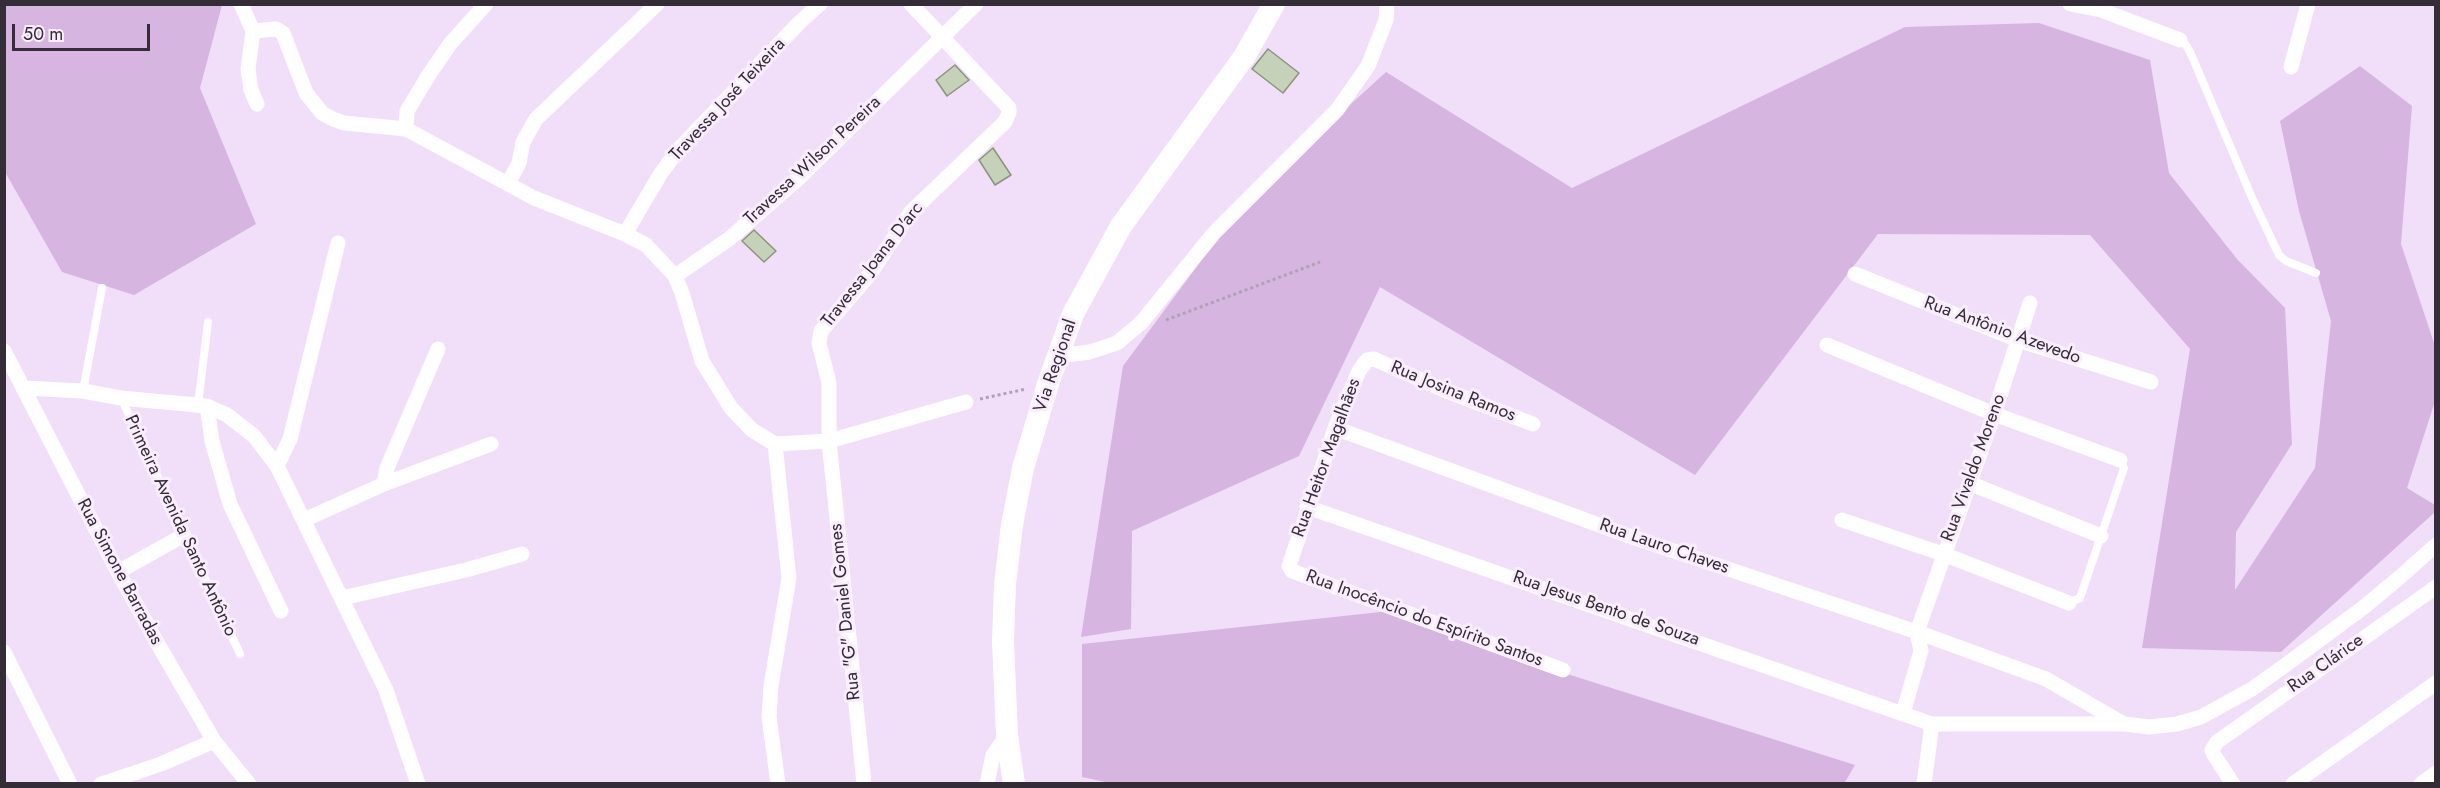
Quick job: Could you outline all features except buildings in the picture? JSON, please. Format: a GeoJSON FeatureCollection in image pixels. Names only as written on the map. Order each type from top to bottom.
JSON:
{"type":"FeatureCollection","features":[{"type":"Feature","properties":{"kind":"main road","name":"Via Regional"},"geometry":{"type":"LineString","coordinates":[[1014,783],[1007,735],[1003,642],[1006,573],[1023,468],[1048,384],[1073,314],[1121,226],[1244,57],[1274,4]]}},
{"type":"Feature","properties":{"kind":"street"},"geometry":{"type":"LineString","coordinates":[[241,4],[253,31],[248,69],[251,90],[257,104]]}},
{"type":"Feature","properties":{"kind":"street"},"geometry":{"type":"LineString","coordinates":[[406,129],[407,111],[430,73],[450,44],[486,4]]}},
{"type":"Feature","properties":{"kind":"street"},"geometry":{"type":"LineString","coordinates":[[508,184],[519,163],[523,142],[537,119],[657,4]]}},
{"type":"Feature","properties":{"kind":"street","name":"Travessa José Teixeira"},"geometry":{"type":"LineString","coordinates":[[626,234],[661,172],[680,148],[799,23],[820,4]]}},
{"type":"Feature","properties":{"kind":"street"},"geometry":{"type":"LineString","coordinates":[[911,4],[942,36]]}},
{"type":"Feature","properties":{"kind":"street","name":"Travessa Wilson Pereira"},"geometry":{"type":"LineString","coordinates":[[675,276],[729,239],[800,177],[976,4]]}},
{"type":"Feature","properties":{"kind":"street"},"geometry":{"type":"LineString","coordinates":[[1058,356],[1090,352],[1117,343],[1141,323],[1166,289],[1214,233],[1337,110],[1368,66],[1386,20],[1387,4]]}},
{"type":"Feature","properties":{"kind":"street"},"geometry":{"type":"LineString","coordinates":[[2070,4],[2101,10],[2180,40]]}},
{"type":"Feature","properties":{"kind":"street"},"geometry":{"type":"LineString","coordinates":[[2291,67],[2308,4]]}},
{"type":"Feature","properties":{"kind":"street"},"geometry":{"type":"LineString","coordinates":[[253,31],[279,30],[306,93],[322,113],[344,123],[406,129],[534,198],[626,234],[646,245],[675,276],[702,361],[731,408],[752,430],[775,444],[830,441],[966,402]]}},
{"type":"Feature","properties":{"kind":"street","name":"Travessa Joana D'arc"},"geometry":{"type":"LineString","coordinates":[[830,441],[829,383],[819,351],[821,331],[870,274],[910,212],[1005,122],[1009,115],[1009,108],[942,36]]}},
{"type":"Feature","properties":{"kind":"street"},"geometry":{"type":"LineString","coordinates":[[277,466],[290,439],[338,243]]}},
{"type":"Feature","properties":{"kind":"street","name":"Rua Antônio Azevedo"},"geometry":{"type":"LineString","coordinates":[[1855,274],[2018,340],[2151,382]]}},
{"type":"Feature","properties":{"kind":"street","name":"Rua Vivaldo Moreno"},"geometry":{"type":"LineString","coordinates":[[1917,632],[1994,414],[2030,303]]}},
{"type":"Feature","properties":{"kind":"street"},"geometry":{"type":"LineString","coordinates":[[1827,345],[1994,414],[2120,460]]}},
{"type":"Feature","properties":{"kind":"street"},"geometry":{"type":"LineString","coordinates":[[384,484],[387,468],[438,349]]}},
{"type":"Feature","properties":{"kind":"street","name":"Rua Simone Barradas"},"geometry":{"type":"LineString","coordinates":[[4,351],[118,572],[214,741],[249,783]]}},
{"type":"Feature","properties":{"kind":"street","name":"Rua Josina Ramos"},"geometry":{"type":"LineString","coordinates":[[1374,359],[1444,390],[1533,424]]}},
{"type":"Feature","properties":{"kind":"street","name":"Rua Heitor Magalhães"},"geometry":{"type":"LineString","coordinates":[[1289,564],[1335,428],[1359,371],[1367,360],[1374,359]]}},
{"type":"Feature","properties":{"kind":"street"},"geometry":{"type":"LineString","coordinates":[[24,388],[83,391],[121,398],[202,405],[227,415],[254,436],[277,466],[386,690],[418,783]]}},
{"type":"Feature","properties":{"kind":"street"},"geometry":{"type":"LineString","coordinates":[[202,405],[230,504],[281,611]]}},
{"type":"Feature","properties":{"kind":"street","name":"Rua Lauro Chaves"},"geometry":{"type":"LineString","coordinates":[[1335,428],[1629,536],[1917,632],[2046,679],[2125,724]]}},
{"type":"Feature","properties":{"kind":"street","name":"Rua \"G\" Daniel Gomes"},"geometry":{"type":"LineString","coordinates":[[830,441],[864,783]]}},
{"type":"Feature","properties":{"kind":"street"},"geometry":{"type":"LineString","coordinates":[[304,520],[384,484],[491,444]]}},
{"type":"Feature","properties":{"kind":"street"},"geometry":{"type":"LineString","coordinates":[[775,444],[789,578],[771,686],[769,717],[778,783]]}},
{"type":"Feature","properties":{"kind":"street"},"geometry":{"type":"LineString","coordinates":[[1969,483],[2101,536]]}},
{"type":"Feature","properties":{"kind":"street","name":"Rua Jesus Bento de Souza"},"geometry":{"type":"LineString","coordinates":[[1307,507],[1932,724]]}},
{"type":"Feature","properties":{"kind":"street"},"geometry":{"type":"LineString","coordinates":[[1842,520],[1943,554],[2069,603]]}},
{"type":"Feature","properties":{"kind":"street"},"geometry":{"type":"LineString","coordinates":[[118,572],[184,536]]}},
{"type":"Feature","properties":{"kind":"street"},"geometry":{"type":"LineString","coordinates":[[1924,783],[1932,724],[2125,724],[2149,727],[2177,724],[2201,717],[2253,688],[2364,607],[2400,578],[2436,544]]}},
{"type":"Feature","properties":{"kind":"street"},"geometry":{"type":"LineString","coordinates":[[342,598],[466,570],[522,554]]}},
{"type":"Feature","properties":{"kind":"street","name":"Rua Inocêncio do Espírito Santos"},"geometry":{"type":"LineString","coordinates":[[1289,564],[1293,571],[1563,670]]}},
{"type":"Feature","properties":{"kind":"street","name":"Rua Clárice"},"geometry":{"type":"LineString","coordinates":[[2233,783],[2212,750],[2217,742],[2436,587]]}},
{"type":"Feature","properties":{"kind":"street"},"geometry":{"type":"LineString","coordinates":[[1903,713],[1921,651],[1917,632]]}},
{"type":"Feature","properties":{"kind":"street"},"geometry":{"type":"LineString","coordinates":[[4,652],[70,783]]}},
{"type":"Feature","properties":{"kind":"street"},"geometry":{"type":"LineString","coordinates":[[2293,783],[2436,683]]}},
{"type":"Feature","properties":{"kind":"street"},"geometry":{"type":"LineString","coordinates":[[987,783],[993,755],[1007,735]]}},
{"type":"Feature","properties":{"kind":"street"},"geometry":{"type":"LineString","coordinates":[[101,783],[161,764],[214,741]]}},
{"type":"Feature","properties":{"kind":"street"},"geometry":{"type":"LineString","coordinates":[[2421,783],[2436,773]]}},
{"type":"Feature","properties":{"kind":"lane"},"geometry":{"type":"LineString","coordinates":[[2180,40],[2191,54],[2279,255],[2286,261],[2316,273]]}},
{"type":"Feature","properties":{"kind":"lane"},"geometry":{"type":"LineString","coordinates":[[83,391],[102,288]]}},
{"type":"Feature","properties":{"kind":"lane"},"geometry":{"type":"LineString","coordinates":[[202,405],[208,322]]}},
{"type":"Feature","properties":{"kind":"lane","name":"Primeira Avenida Santo Antônio"},"geometry":{"type":"LineString","coordinates":[[121,398],[240,654]]}},
{"type":"Feature","properties":{"kind":"lane"},"geometry":{"type":"LineString","coordinates":[[2069,603],[2080,598],[2124,468],[2120,460]]}},
{"type":"Feature","properties":{"kind":"path"},"geometry":{"type":"LineString","coordinates":[[1157,323],[1320,262]]}},
{"type":"Feature","properties":{"kind":"path"},"geometry":{"type":"LineString","coordinates":[[966,402],[1048,384]]}},
{"type":"Feature","properties":{"kind":"shaded area"},"geometry":{"type":"Polygon","coordinates":[[[4,5],[222,5],[200,88],[256,224],[134,295],[62,272],[5,172],[4,5]]]}},
{"type":"Feature","properties":{"kind":"shaded area"},"geometry":{"type":"Polygon","coordinates":[[[2039,23],[2150,60],[2169,173],[2237,259],[2285,308],[2292,444],[2236,532],[2235,590],[2315,468],[2331,321],[2299,211],[2280,121],[2360,66],[2412,106],[2401,244],[2435,346],[2436,398],[2407,488],[2435,505],[2435,512],[2281,652],[2142,648],[2190,349],[2090,235],[1878,234],[1695,475],[1380,287],[1299,456],[1132,531],[1131,629],[1081,637],[1123,366],[1247,199],[1386,72],[1572,188],[1905,27],[2039,23]]]}},
{"type":"Feature","properties":{"kind":"shaded area"},"geometry":{"type":"Polygon","coordinates":[[[1390,611],[1564,673],[1855,765],[1844,784],[1110,783],[1082,777],[1082,644],[1390,611]]]}}]}
